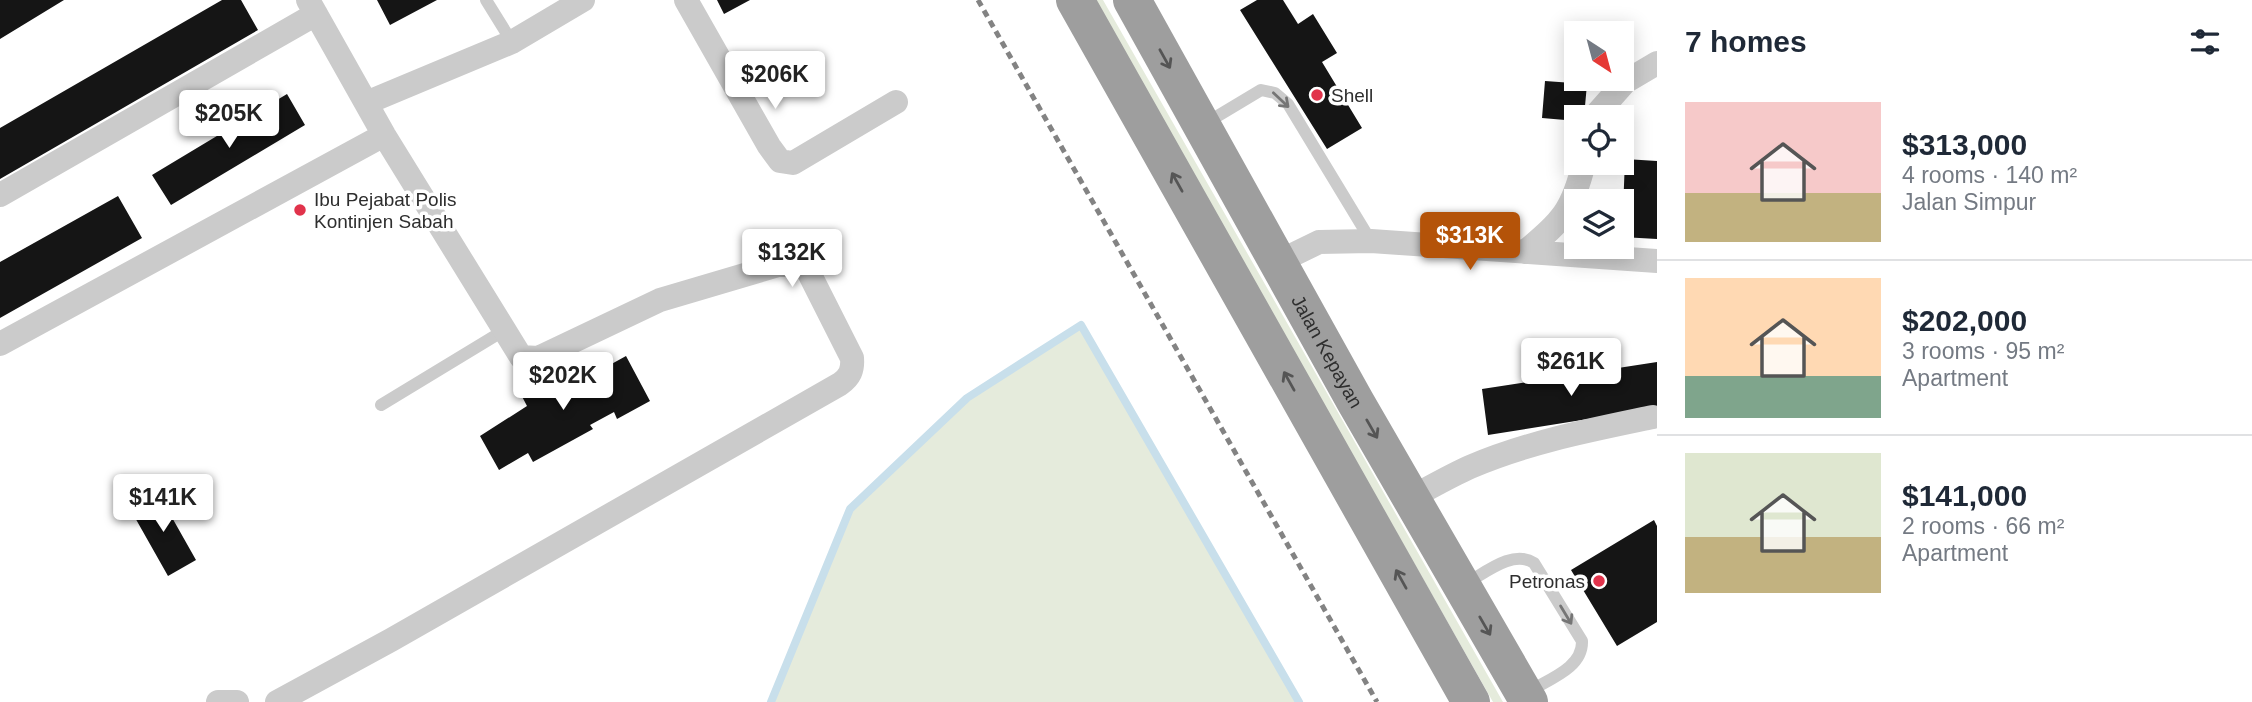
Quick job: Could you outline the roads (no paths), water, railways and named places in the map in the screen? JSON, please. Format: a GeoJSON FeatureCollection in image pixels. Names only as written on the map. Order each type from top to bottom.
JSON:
{"type":"FeatureCollection","features":[{"type":"Feature","properties":{"kind":"highway"},"geometry":{"type":"LineString","coordinates":[[1074,0],[1471,702]]}},
{"type":"Feature","properties":{"kind":"highway","name":"Jalan Kepayan"},"geometry":{"type":"LineString","coordinates":[[1132,0],[1527,698]]}},
{"type":"Feature","properties":{"kind":"street"},"geometry":{"type":"LineString","coordinates":[[366,103],[512,42],[583,0]]}},
{"type":"Feature","properties":{"kind":"street"},"geometry":{"type":"LineString","coordinates":[[685,0],[780,161],[793,163],[896,102]]}},
{"type":"Feature","properties":{"kind":"street"},"geometry":{"type":"LineString","coordinates":[[0,195],[312,7],[384,135],[521,357],[532,360],[660,300],[778,265],[804,265],[852,358],[846,379],[840,384],[277,702]]}},
{"type":"Feature","properties":{"kind":"street"},"geometry":{"type":"LineString","coordinates":[[1605,105],[1625,82],[1657,63]]}},
{"type":"Feature","properties":{"kind":"street"},"geometry":{"type":"LineString","coordinates":[[0,344],[384,135]]}},
{"type":"Feature","properties":{"kind":"street"},"geometry":{"type":"LineString","coordinates":[[1525,252],[1564,219],[1577,193],[1581,175]]}},
{"type":"Feature","properties":{"kind":"street"},"geometry":{"type":"LineString","coordinates":[[1278,262],[1319,242],[1371,241],[1657,261]]}},
{"type":"Feature","properties":{"kind":"street"},"geometry":{"type":"LineString","coordinates":[[1412,497],[1470,467],[1514,451],[1554,439],[1653,417]]}},
{"type":"Feature","properties":{"kind":"street"},"geometry":{"type":"LineString","coordinates":[[218,702],[237,702]]}},
{"type":"Feature","properties":{"kind":"lane"},"geometry":{"type":"LineString","coordinates":[[486,0],[512,42]]}},
{"type":"Feature","properties":{"kind":"lane"},"geometry":{"type":"LineString","coordinates":[[1202,125],[1261,90],[1275,93],[1288,104],[1371,241]]}},
{"type":"Feature","properties":{"kind":"lane"},"geometry":{"type":"LineString","coordinates":[[381,405],[503,331]]}},
{"type":"Feature","properties":{"kind":"lane"},"geometry":{"type":"LineString","coordinates":[[1462,586],[1514,558],[1526,558],[1534,563],[1582,641],[1582,653],[1576,663],[1527,698]]}},
{"type":"Feature","properties":{"kind":"waterway"},"geometry":{"type":"LineString","coordinates":[[771,702],[850,509],[967,398],[1081,325],[1299,702]]}},
{"type":"Feature","properties":{"kind":"railway"},"geometry":{"type":"LineString","coordinates":[[978,0],[1377,702]]}},
{"type":"Feature","properties":{"kind":"place","name":"Shell"},"geometry":{"type":"Point","coordinates":[1317,95]}},
{"type":"Feature","properties":{"kind":"place","name":"Ibu Pejabat Polis Kontinjen Sabah"},"geometry":{"type":"Point","coordinates":[300,210]}},
{"type":"Feature","properties":{"kind":"place","name":"Petronas"},"geometry":{"type":"Point","coordinates":[1599,581]}}]}
